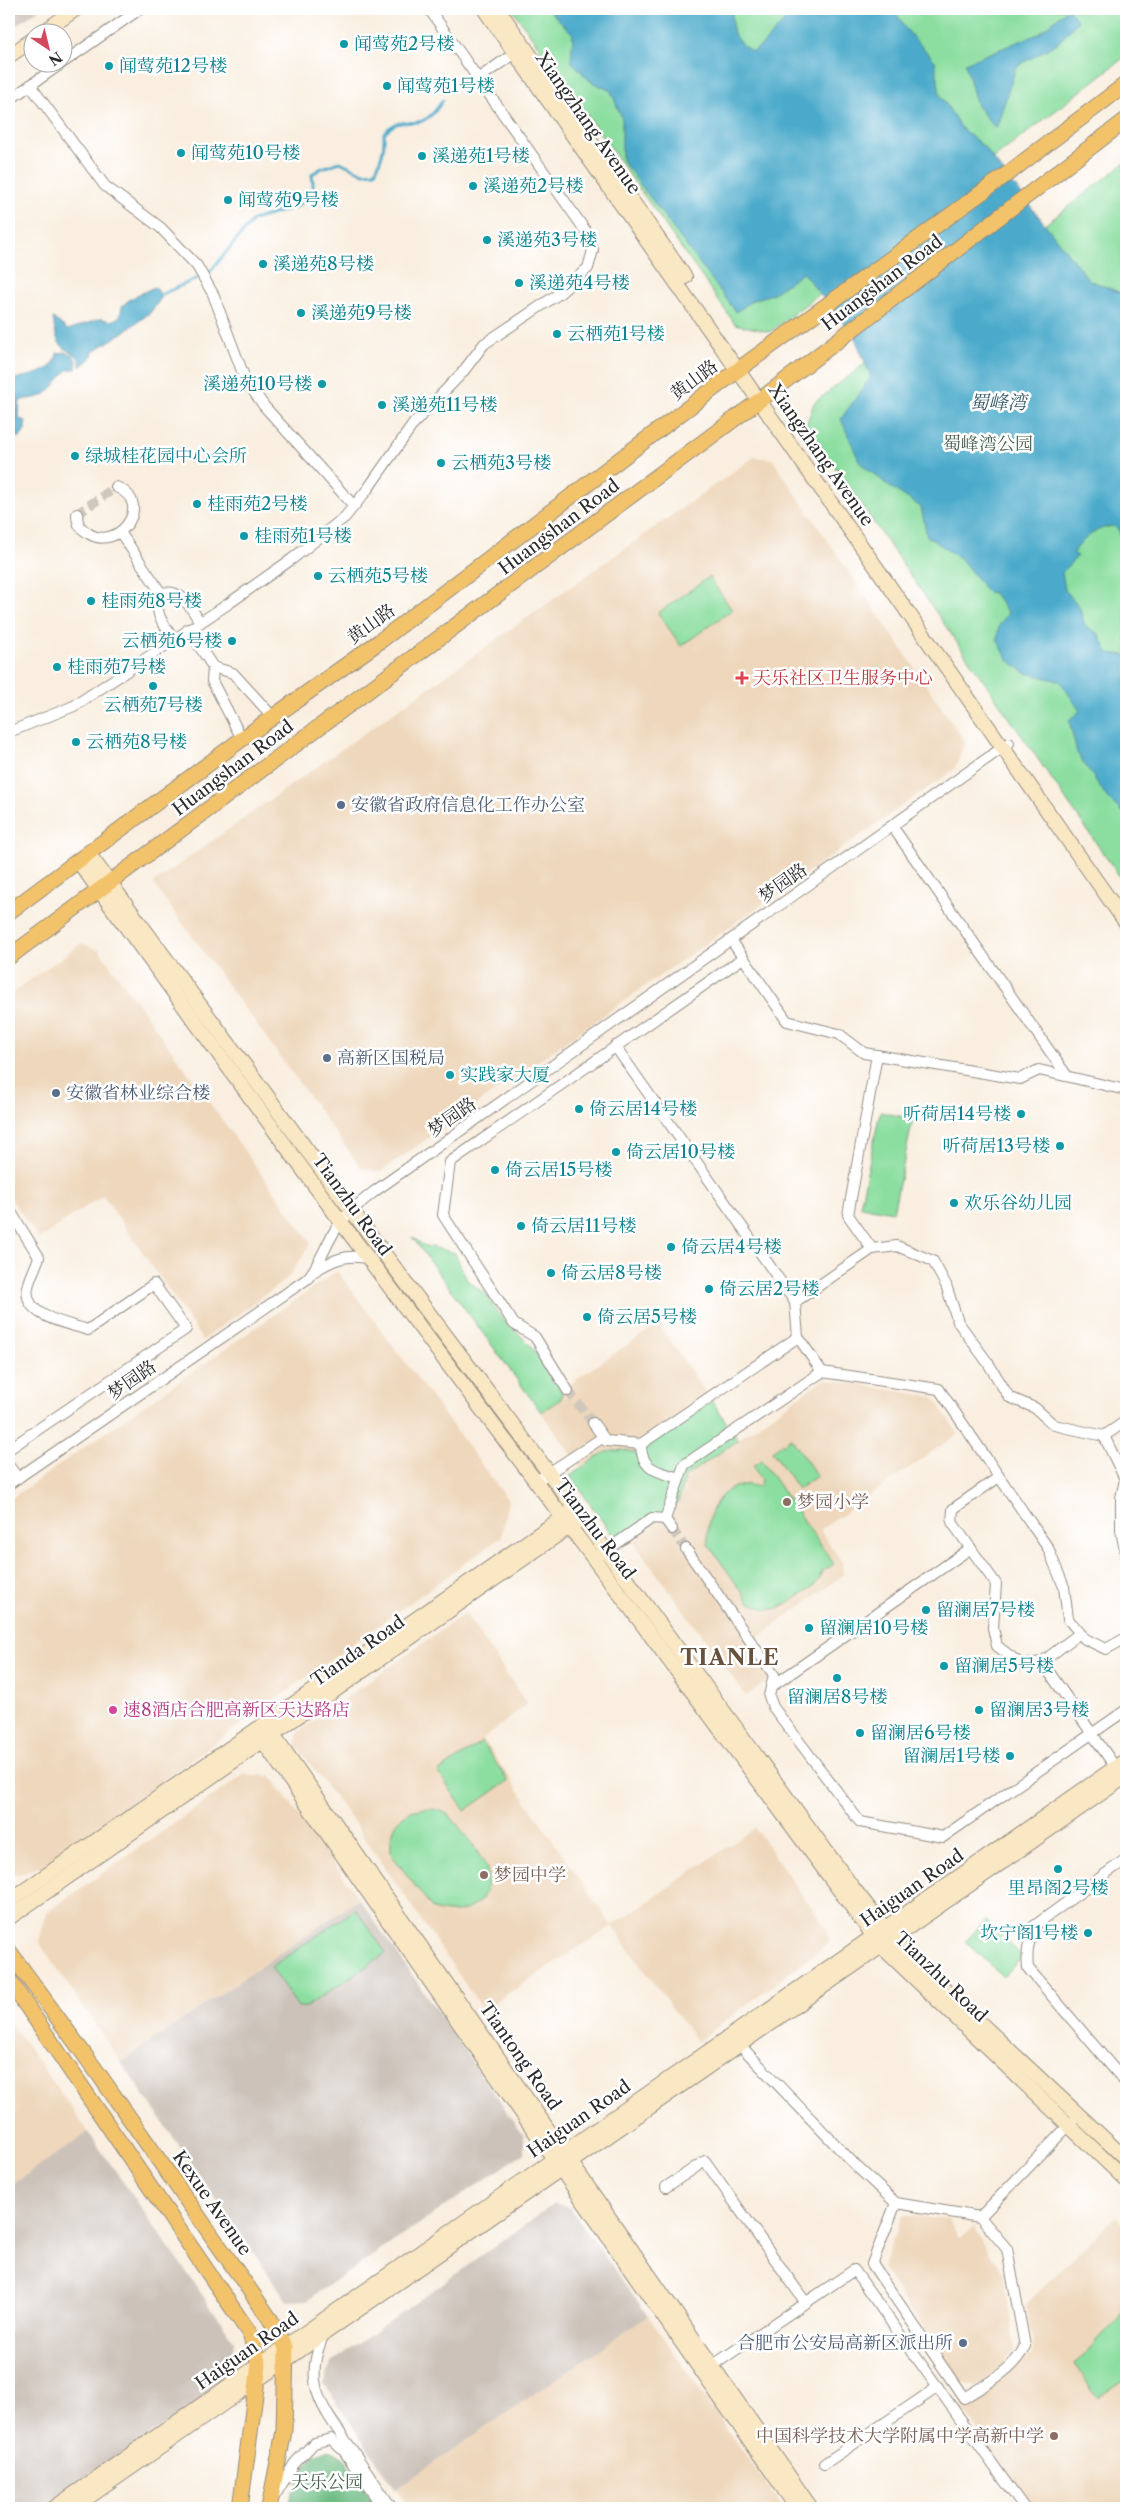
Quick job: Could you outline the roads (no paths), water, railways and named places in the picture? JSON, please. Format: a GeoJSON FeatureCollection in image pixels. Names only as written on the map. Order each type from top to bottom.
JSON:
{"type":"FeatureCollection","features":[{"type":"Feature","properties":{"kind":"main road","name":"黄山路"},"geometry":{"type":"LineString","coordinates":[[9,912],[242,739],[380,641],[742,367],[1014,169],[1126,84]]}},
{"type":"Feature","properties":{"kind":"main road","name":"Huangshan Road"},"geometry":{"type":"LineString","coordinates":[[9,957],[763,398],[1126,120]]}},
{"type":"Feature","properties":{"kind":"main road","name":"Kexue Avenue"},"geometry":{"type":"LineString","coordinates":[[9,1951],[106,2084],[270,2319],[286,2354]]}},
{"type":"Feature","properties":{"kind":"main road"},"geometry":{"type":"LineString","coordinates":[[9,1980],[250,2334],[259,2365],[240,2508]]}},
{"type":"Feature","properties":{"kind":"main road"},"geometry":{"type":"LineString","coordinates":[[269,2507],[284,2431],[286,2354]]}},
{"type":"Feature","properties":{"kind":"street"},"geometry":{"type":"LineString","coordinates":[[57,22],[76,9]]}},
{"type":"Feature","properties":{"kind":"street"},"geometry":{"type":"LineString","coordinates":[[9,100],[140,9]]}},
{"type":"Feature","properties":{"kind":"street"},"geometry":{"type":"LineString","coordinates":[[9,732],[74,706],[292,559],[345,517],[414,423],[462,373],[484,344],[560,293],[588,268],[594,250],[585,230],[429,9]]}},
{"type":"Feature","properties":{"kind":"street","name":"Xiangzhang Avenue"},"geometry":{"type":"LineString","coordinates":[[484,9],[520,49]]}},
{"type":"Feature","properties":{"kind":"street","name":"Xiangzhang Avenue"},"geometry":{"type":"LineString","coordinates":[[498,9],[520,49],[1006,745],[1126,912]]}},
{"type":"Feature","properties":{"kind":"street"},"geometry":{"type":"LineString","coordinates":[[9,56],[22,47]]}},
{"type":"Feature","properties":{"kind":"street"},"geometry":{"type":"LineString","coordinates":[[479,78],[520,49]]}},
{"type":"Feature","properties":{"kind":"street"},"geometry":{"type":"LineString","coordinates":[[30,85],[105,186],[161,228],[203,276],[213,294],[245,379],[264,406],[354,506]]}},
{"type":"Feature","properties":{"kind":"street"},"geometry":{"type":"LineString","coordinates":[[77,514],[77,522],[81,528],[92,536],[106,538],[120,532],[131,521],[134,509],[129,497],[122,489],[116,487]]}},
{"type":"Feature","properties":{"kind":"street"},"geometry":{"type":"LineString","coordinates":[[120,532],[161,593]]}},
{"type":"Feature","properties":{"kind":"street"},"geometry":{"type":"LineString","coordinates":[[161,593],[176,593],[184,599],[200,622]]}},
{"type":"Feature","properties":{"kind":"street"},"geometry":{"type":"LineString","coordinates":[[161,593],[156,606],[160,619],[173,639]]}},
{"type":"Feature","properties":{"kind":"street"},"geometry":{"type":"LineString","coordinates":[[188,629],[213,667],[212,681],[242,739]]}},
{"type":"Feature","properties":{"kind":"street"},"geometry":{"type":"LineString","coordinates":[[213,667],[233,673],[273,717]]}},
{"type":"Feature","properties":{"kind":"street","name":"Xiangzhang Avenue"},"geometry":{"type":"LineString","coordinates":[[1006,745],[1126,923]]}},
{"type":"Feature","properties":{"kind":"street","name":"梦园路"},"geometry":{"type":"LineString","coordinates":[[9,1484],[299,1285],[313,1273],[342,1222],[375,1192],[1006,745]]}},
{"type":"Feature","properties":{"kind":"street"},"geometry":{"type":"LineString","coordinates":[[892,826],[1067,1076]]}},
{"type":"Feature","properties":{"kind":"street","name":"Tianzhu Road"},"geometry":{"type":"LineString","coordinates":[[83,857],[369,1259],[566,1522],[600,1555],[883,1938],[1069,2126],[1126,2180]]}},
{"type":"Feature","properties":{"kind":"street","name":"Tianzhu Road"},"geometry":{"type":"LineString","coordinates":[[104,887],[352,1211],[579,1513],[600,1555]]}},
{"type":"Feature","properties":{"kind":"street"},"geometry":{"type":"LineString","coordinates":[[731,940],[787,1021],[839,1034],[864,1053],[1020,1079],[1039,1070],[1126,1090]]}},
{"type":"Feature","properties":{"kind":"street"},"geometry":{"type":"LineString","coordinates":[[568,1391],[535,1337],[514,1324],[443,1214],[450,1162],[743,958]]}},
{"type":"Feature","properties":{"kind":"street"},"geometry":{"type":"LineString","coordinates":[[615,1046],[795,1302],[798,1337],[822,1372]]}},
{"type":"Feature","properties":{"kind":"street"},"geometry":{"type":"LineString","coordinates":[[872,1248],[848,1215],[877,1055]]}},
{"type":"Feature","properties":{"kind":"street"},"geometry":{"type":"LineString","coordinates":[[9,1209],[40,1257],[28,1288],[30,1302],[37,1313],[88,1330],[154,1284],[186,1329],[9,1449]]}},
{"type":"Feature","properties":{"kind":"street"},"geometry":{"type":"LineString","coordinates":[[795,1302],[872,1248],[897,1246],[933,1261],[946,1285],[958,1322],[988,1362],[1009,1397],[1035,1408],[1054,1425],[1104,1436],[1126,1421]]}},
{"type":"Feature","properties":{"kind":"street"},"geometry":{"type":"LineString","coordinates":[[313,1273],[329,1262],[347,1256],[369,1259]]}},
{"type":"Feature","properties":{"kind":"street"},"geometry":{"type":"LineString","coordinates":[[593,1423],[606,1441],[641,1444],[798,1337]]}},
{"type":"Feature","properties":{"kind":"street"},"geometry":{"type":"LineString","coordinates":[[665,1519],[684,1465],[822,1372],[939,1389],[1048,1548],[1064,1587],[1068,1618],[1085,1639],[1106,1649],[1126,1638]]}},
{"type":"Feature","properties":{"kind":"street"},"geometry":{"type":"LineString","coordinates":[[1104,1436],[1125,1478],[1121,1498],[1122,1530],[1126,1557]]}},
{"type":"Feature","properties":{"kind":"street"},"geometry":{"type":"LineString","coordinates":[[535,1482],[602,1438]]}},
{"type":"Feature","properties":{"kind":"street"},"geometry":{"type":"LineString","coordinates":[[641,1444],[641,1457],[646,1464],[653,1469],[679,1478]]}},
{"type":"Feature","properties":{"kind":"street"},"geometry":{"type":"LineString","coordinates":[[9,1466],[18,1478]]}},
{"type":"Feature","properties":{"kind":"street"},"geometry":{"type":"LineString","coordinates":[[999,1477],[953,1509],[952,1522],[996,1584],[992,1628],[997,1646],[1022,1665],[1042,1662],[1080,1633]]}},
{"type":"Feature","properties":{"kind":"street","name":"Tianda Road"},"geometry":{"type":"LineString","coordinates":[[9,1918],[265,1732],[579,1513]]}},
{"type":"Feature","properties":{"kind":"street"},"geometry":{"type":"LineString","coordinates":[[600,1555],[652,1518],[665,1519]]}},
{"type":"Feature","properties":{"kind":"street"},"geometry":{"type":"LineString","coordinates":[[665,1519],[672,1529]]}},
{"type":"Feature","properties":{"kind":"street"},"geometry":{"type":"LineString","coordinates":[[771,1687],[971,1548]]}},
{"type":"Feature","properties":{"kind":"street"},"geometry":{"type":"LineString","coordinates":[[686,1549],[774,1674],[769,1696],[773,1707],[860,1822],[943,1837],[1126,1710]]}},
{"type":"Feature","properties":{"kind":"street"},"geometry":{"type":"LineString","coordinates":[[1042,1662],[1092,1734],[1123,1771]]}},
{"type":"Feature","properties":{"kind":"street","name":"Tianda Road"},"geometry":{"type":"LineString","coordinates":[[9,1901],[265,1732]]}},
{"type":"Feature","properties":{"kind":"street","name":"Tiantong Road"},"geometry":{"type":"LineString","coordinates":[[265,1732],[562,2161],[797,2508]]}},
{"type":"Feature","properties":{"kind":"street","name":"Haiguan Road"},"geometry":{"type":"LineString","coordinates":[[73,2508],[256,2381],[286,2354],[1123,1771]]}},
{"type":"Feature","properties":{"kind":"street"},"geometry":{"type":"LineString","coordinates":[[1126,1859],[1034,1926],[1028,1944],[1027,1958],[1028,1968],[1126,2083]]}},
{"type":"Feature","properties":{"kind":"street","name":"Tianzhu Road"},"geometry":{"type":"LineString","coordinates":[[883,1938],[901,1949],[1080,2114],[1126,2159]]}},
{"type":"Feature","properties":{"kind":"street"},"geometry":{"type":"LineString","coordinates":[[735,2041],[857,2167],[896,2203],[980,2217],[1007,2249],[1025,2346],[1020,2358],[995,2379],[964,2398],[872,2264],[896,2203]]}},
{"type":"Feature","properties":{"kind":"street"},"geometry":{"type":"LineString","coordinates":[[980,2217],[1080,2114]]}},
{"type":"Feature","properties":{"kind":"street","name":"Tiantong Road"},"geometry":{"type":"LineString","coordinates":[[562,2161],[712,2366],[811,2508]]}},
{"type":"Feature","properties":{"kind":"street","name":"Haiguan Road"},"geometry":{"type":"LineString","coordinates":[[54,2508],[259,2365],[286,2354],[324,2334],[562,2161]]}},
{"type":"Feature","properties":{"kind":"street"},"geometry":{"type":"LineString","coordinates":[[666,2187],[706,2161],[806,2303]]}},
{"type":"Feature","properties":{"kind":"street"},"geometry":{"type":"LineString","coordinates":[[712,2366],[854,2270],[1024,2508]]}},
{"type":"Feature","properties":{"kind":"street"},"geometry":{"type":"LineString","coordinates":[[324,2334],[314,2362],[315,2384],[322,2408],[392,2508]]}},
{"type":"Feature","properties":{"kind":"street"},"geometry":{"type":"LineString","coordinates":[[824,2464],[938,2387]]}},
{"type":"Feature","properties":{"kind":"street"},"geometry":{"type":"LineString","coordinates":[[269,2507],[294,2464],[314,2443],[331,2439],[344,2451],[383,2508]]}},
{"type":"Feature","properties":{"kind":"water","name":"蜀峰湾"},"geometry":{"type":"Polygon","coordinates":[[[548,9],[724,9],[732,12],[733,31],[738,40],[753,52],[796,9],[894,9],[905,28],[935,61],[940,95],[962,129],[983,146],[1089,280],[1126,295],[1126,551],[1119,531],[1115,526],[1108,527],[1091,534],[1073,553],[1078,556],[1062,572],[1065,590],[1079,606],[1085,626],[1099,634],[1108,653],[1126,655],[1126,815],[1109,800],[1077,753],[1069,720],[1080,711],[1060,681],[1026,673],[1008,660],[997,639],[999,626],[1008,613],[994,593],[987,592],[962,560],[927,536],[921,507],[890,487],[860,463],[841,419],[871,377],[855,338],[803,273],[772,294],[753,300],[736,312],[622,160],[622,119],[611,91],[590,81],[571,61],[573,34],[548,9]]]}},
{"type":"Feature","properties":{"kind":"water"},"geometry":{"type":"Polygon","coordinates":[[[1068,9],[1078,21],[1059,42],[1016,67],[996,129],[977,106],[965,63],[1038,34],[1068,9]]]}},
{"type":"Feature","properties":{"kind":"water"},"geometry":{"type":"Polygon","coordinates":[[[152,288],[156,288],[162,297],[150,313],[94,351],[90,359],[80,367],[78,357],[64,348],[57,339],[53,318],[68,330],[102,318],[113,320],[120,316],[122,306],[130,299],[152,288]]]}},
{"type":"Feature","properties":{"kind":"water"},"geometry":{"type":"Polygon","coordinates":[[[65,352],[73,355],[77,362],[76,369],[68,370],[44,395],[20,401],[19,419],[26,421],[25,430],[19,438],[15,436],[9,437],[9,381],[45,370],[55,361],[57,353],[65,352]]]}},
{"type":"Feature","properties":{"kind":"waterway"},"geometry":{"type":"LineString","coordinates":[[158,296],[209,273],[253,220],[296,207],[314,193],[312,174],[322,168],[340,162],[363,173],[375,172],[380,163],[384,133],[395,124],[419,122],[427,118],[435,112],[443,100]]}},
{"type":"Feature","properties":{"kind":"tunnel"},"geometry":{"type":"LineString","coordinates":[[77,514],[116,487]]}},
{"type":"Feature","properties":{"kind":"tunnel"},"geometry":{"type":"LineString","coordinates":[[568,1391],[593,1423]]}},
{"type":"Feature","properties":{"kind":"tunnel"},"geometry":{"type":"LineString","coordinates":[[672,1529],[686,1549]]}},
{"type":"Feature","properties":{"kind":"place","name":"闻莺苑2号楼"},"geometry":{"type":"Point","coordinates":[344,44]}},
{"type":"Feature","properties":{"kind":"place","name":"闻莺苑12号楼"},"geometry":{"type":"Point","coordinates":[109,66]}},
{"type":"Feature","properties":{"kind":"place","name":"闻莺苑1号楼"},"geometry":{"type":"Point","coordinates":[387,86]}},
{"type":"Feature","properties":{"kind":"place","name":"闻莺苑10号楼"},"geometry":{"type":"Point","coordinates":[181,153]}},
{"type":"Feature","properties":{"kind":"place","name":"溪递苑1号楼"},"geometry":{"type":"Point","coordinates":[422,156]}},
{"type":"Feature","properties":{"kind":"place","name":"溪递苑2号楼"},"geometry":{"type":"Point","coordinates":[473,186]}},
{"type":"Feature","properties":{"kind":"place","name":"闻莺苑9号楼"},"geometry":{"type":"Point","coordinates":[228,200]}},
{"type":"Feature","properties":{"kind":"place","name":"溪递苑3号楼"},"geometry":{"type":"Point","coordinates":[487,240]}},
{"type":"Feature","properties":{"kind":"place","name":"溪递苑8号楼"},"geometry":{"type":"Point","coordinates":[263,264]}},
{"type":"Feature","properties":{"kind":"place","name":"溪递苑4号楼"},"geometry":{"type":"Point","coordinates":[519,283]}},
{"type":"Feature","properties":{"kind":"place","name":"溪递苑9号楼"},"geometry":{"type":"Point","coordinates":[301,313]}},
{"type":"Feature","properties":{"kind":"place","name":"云栖苑1号楼"},"geometry":{"type":"Point","coordinates":[557,334]}},
{"type":"Feature","properties":{"kind":"place","name":"溪递苑10号楼"},"geometry":{"type":"Point","coordinates":[322,384]}},
{"type":"Feature","properties":{"kind":"place","name":"溪递苑11号楼"},"geometry":{"type":"Point","coordinates":[382,405]}},
{"type":"Feature","properties":{"kind":"place","name":"绿城桂花园中心会所"},"geometry":{"type":"Point","coordinates":[75,456]}},
{"type":"Feature","properties":{"kind":"place","name":"云栖苑3号楼"},"geometry":{"type":"Point","coordinates":[441,463]}},
{"type":"Feature","properties":{"kind":"place","name":"桂雨苑2号楼"},"geometry":{"type":"Point","coordinates":[197,504]}},
{"type":"Feature","properties":{"kind":"place","name":"桂雨苑1号楼"},"geometry":{"type":"Point","coordinates":[244,536]}},
{"type":"Feature","properties":{"kind":"place","name":"云栖苑5号楼"},"geometry":{"type":"Point","coordinates":[318,576]}},
{"type":"Feature","properties":{"kind":"place","name":"桂雨苑8号楼"},"geometry":{"type":"Point","coordinates":[91,601]}},
{"type":"Feature","properties":{"kind":"place","name":"云栖苑6号楼"},"geometry":{"type":"Point","coordinates":[232,641]}},
{"type":"Feature","properties":{"kind":"place","name":"桂雨苑7号楼"},"geometry":{"type":"Point","coordinates":[57,667]}},
{"type":"Feature","properties":{"kind":"place","name":"天乐社区卫生服务中心"},"geometry":{"type":"Point","coordinates":[742,678]}},
{"type":"Feature","properties":{"kind":"place","name":"云栖苑7号楼"},"geometry":{"type":"Point","coordinates":[153,686]}},
{"type":"Feature","properties":{"kind":"place","name":"云栖苑8号楼"},"geometry":{"type":"Point","coordinates":[76,742]}},
{"type":"Feature","properties":{"kind":"place","name":"安徽省政府信息化工作办公室"},"geometry":{"type":"Point","coordinates":[341,805]}},
{"type":"Feature","properties":{"kind":"place","name":"高新区国税局"},"geometry":{"type":"Point","coordinates":[327,1058]}},
{"type":"Feature","properties":{"kind":"place","name":"实践家大厦"},"geometry":{"type":"Point","coordinates":[450,1075]}},
{"type":"Feature","properties":{"kind":"place","name":"安徽省林业综合楼"},"geometry":{"type":"Point","coordinates":[56,1093]}},
{"type":"Feature","properties":{"kind":"place","name":"倚云居14号楼"},"geometry":{"type":"Point","coordinates":[579,1109]}},
{"type":"Feature","properties":{"kind":"place","name":"听荷居14号楼"},"geometry":{"type":"Point","coordinates":[1021,1114]}},
{"type":"Feature","properties":{"kind":"place","name":"听荷居13号楼"},"geometry":{"type":"Point","coordinates":[1060,1146]}},
{"type":"Feature","properties":{"kind":"place","name":"倚云居10号楼"},"geometry":{"type":"Point","coordinates":[616,1152]}},
{"type":"Feature","properties":{"kind":"place","name":"倚云居15号楼"},"geometry":{"type":"Point","coordinates":[495,1170]}},
{"type":"Feature","properties":{"kind":"place","name":"欢乐谷幼儿园"},"geometry":{"type":"Point","coordinates":[954,1203]}},
{"type":"Feature","properties":{"kind":"place","name":"倚云居11号楼"},"geometry":{"type":"Point","coordinates":[521,1226]}},
{"type":"Feature","properties":{"kind":"place","name":"倚云居4号楼"},"geometry":{"type":"Point","coordinates":[671,1247]}},
{"type":"Feature","properties":{"kind":"place","name":"倚云居8号楼"},"geometry":{"type":"Point","coordinates":[551,1273]}},
{"type":"Feature","properties":{"kind":"place","name":"倚云居2号楼"},"geometry":{"type":"Point","coordinates":[709,1289]}},
{"type":"Feature","properties":{"kind":"place","name":"倚云居5号楼"},"geometry":{"type":"Point","coordinates":[587,1317]}},
{"type":"Feature","properties":{"kind":"place","name":"梦园小学"},"geometry":{"type":"Point","coordinates":[787,1502]}},
{"type":"Feature","properties":{"kind":"place","name":"留澜居7号楼"},"geometry":{"type":"Point","coordinates":[926,1610]}},
{"type":"Feature","properties":{"kind":"place","name":"留澜居10号楼"},"geometry":{"type":"Point","coordinates":[809,1628]}},
{"type":"Feature","properties":{"kind":"place","name":"留澜居5号楼"},"geometry":{"type":"Point","coordinates":[944,1666]}},
{"type":"Feature","properties":{"kind":"place","name":"留澜居8号楼"},"geometry":{"type":"Point","coordinates":[837,1678]}},
{"type":"Feature","properties":{"kind":"place","name":"速8酒店合肥高新区天达路店"},"geometry":{"type":"Point","coordinates":[113,1710]}},
{"type":"Feature","properties":{"kind":"place","name":"留澜居3号楼"},"geometry":{"type":"Point","coordinates":[979,1710]}},
{"type":"Feature","properties":{"kind":"place","name":"留澜居6号楼"},"geometry":{"type":"Point","coordinates":[860,1733]}},
{"type":"Feature","properties":{"kind":"place","name":"留澜居1号楼"},"geometry":{"type":"Point","coordinates":[1010,1756]}},
{"type":"Feature","properties":{"kind":"place","name":"里昂阁2号楼"},"geometry":{"type":"Point","coordinates":[1058,1869]}},
{"type":"Feature","properties":{"kind":"place","name":"梦园中学"},"geometry":{"type":"Point","coordinates":[484,1875]}},
{"type":"Feature","properties":{"kind":"place","name":"坎宁阁1号楼"},"geometry":{"type":"Point","coordinates":[1088,1933]}},
{"type":"Feature","properties":{"kind":"place","name":"合肥市公安局高新区派出所"},"geometry":{"type":"Point","coordinates":[963,2343]}},
{"type":"Feature","properties":{"kind":"place","name":"中国科学技术大学附属中学高新中学"},"geometry":{"type":"Point","coordinates":[1054,2436]}},
{"type":"Feature","properties":{"kind":"district","name":"TIANLE"},"geometry":{"type":"Point","coordinates":[730,1657]}},
{"type":"Feature","properties":{"kind":"park label","name":"蜀峰湾公园"},"geometry":{"type":"Point","coordinates":[988,444]}},
{"type":"Feature","properties":{"kind":"park label","name":"天乐公园"},"geometry":{"type":"Point","coordinates":[327,2482]}}]}
